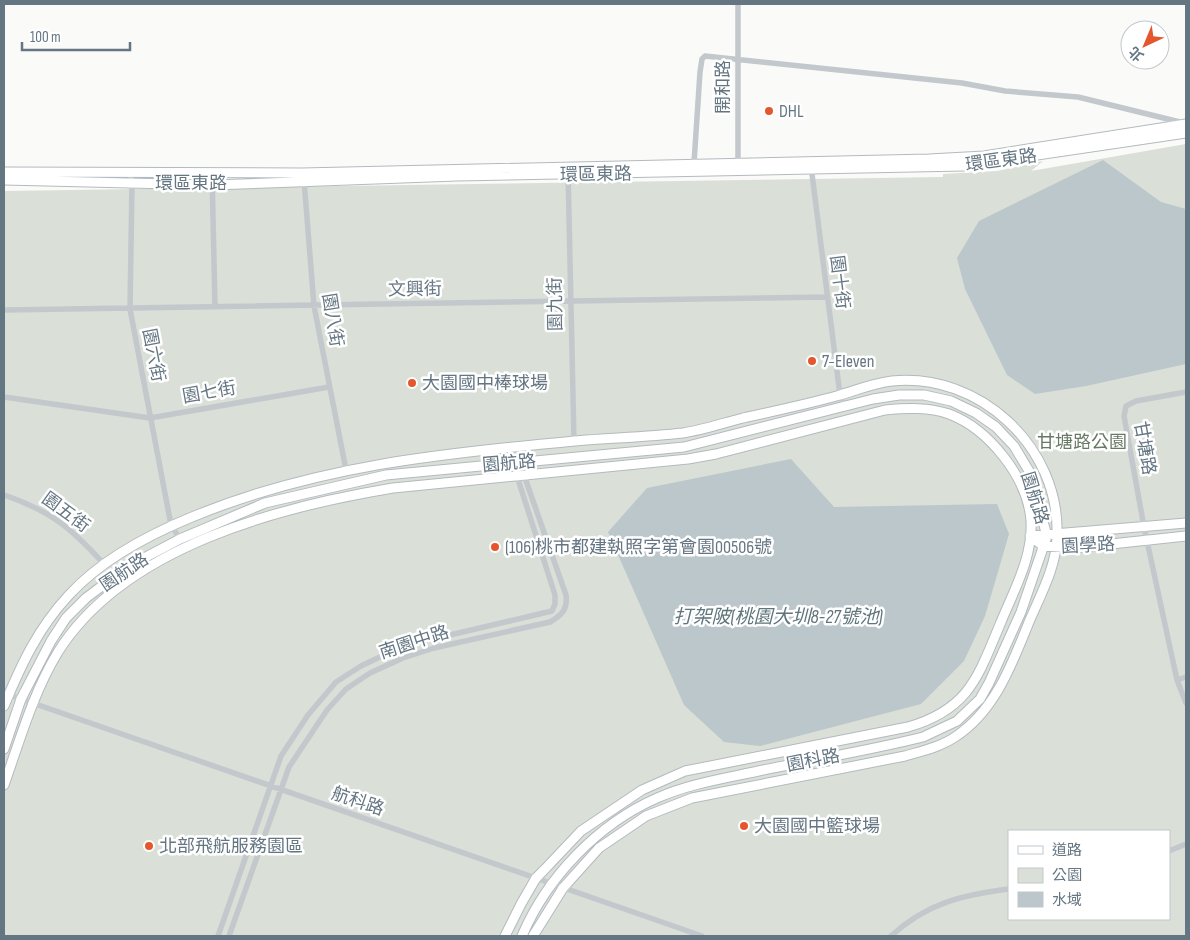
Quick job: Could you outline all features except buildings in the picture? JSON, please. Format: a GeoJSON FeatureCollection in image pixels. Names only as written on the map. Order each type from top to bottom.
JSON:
{"type":"FeatureCollection","features":[{"type":"Feature","properties":{"kind":"street","name":"開和路"},"geometry":{"type":"LineString","coordinates":[[738,4],[738,166]]}},
{"type":"Feature","properties":{"kind":"street"},"geometry":{"type":"LineString","coordinates":[[694,163],[702,59],[705,56],[962,83],[1005,91],[1078,97],[1186,124]]}},
{"type":"Feature","properties":{"kind":"street","name":"環區東路"},"geometry":{"type":"LineString","coordinates":[[811,166],[984,156],[1186,124]]}},
{"type":"Feature","properties":{"kind":"street","name":"環區東路"},"geometry":{"type":"LineString","coordinates":[[4,180],[212,185],[303,177],[569,170],[738,166],[984,165],[1034,155],[1186,132]]}},
{"type":"Feature","properties":{"kind":"street","name":"環區東路"},"geometry":{"type":"LineString","coordinates":[[569,170],[694,163],[738,166]]}},
{"type":"Feature","properties":{"kind":"street","name":"園十街"},"geometry":{"type":"LineString","coordinates":[[811,166],[840,395],[844,406]]}},
{"type":"Feature","properties":{"kind":"street","name":"園九街"},"geometry":{"type":"LineString","coordinates":[[569,170],[574,441]]}},
{"type":"Feature","properties":{"kind":"street","name":"環區東路"},"geometry":{"type":"LineString","coordinates":[[4,172],[212,172],[303,177]]}},
{"type":"Feature","properties":{"kind":"street","name":"園六街"},"geometry":{"type":"LineString","coordinates":[[130,172],[132,183],[130,309],[172,525],[180,538]]}},
{"type":"Feature","properties":{"kind":"street"},"geometry":{"type":"LineString","coordinates":[[212,172],[215,306]]}},
{"type":"Feature","properties":{"kind":"street","name":"園八街"},"geometry":{"type":"LineString","coordinates":[[303,177],[314,306],[346,470]]}},
{"type":"Feature","properties":{"kind":"street","name":"文興街"},"geometry":{"type":"LineString","coordinates":[[4,310],[827,297]]}},
{"type":"Feature","properties":{"kind":"street"},"geometry":{"type":"LineString","coordinates":[[4,706],[6,694],[37,635],[69,595],[104,564],[172,525],[277,486],[394,460],[574,441],[686,432],[892,381],[936,383],[964,392],[998,412],[1023,436],[1040,461],[1050,491],[1057,535],[1051,570],[997,691],[980,715],[955,737],[905,756],[692,798],[667,806],[646,816],[599,848],[563,888],[533,936]]}},
{"type":"Feature","properties":{"kind":"street","name":"園七街"},"geometry":{"type":"LineString","coordinates":[[4,396],[150,418],[329,387]]}},
{"type":"Feature","properties":{"kind":"street","name":"甘塘路"},"geometry":{"type":"LineString","coordinates":[[1144,527],[1125,427],[1124,416],[1126,406],[1136,401],[1186,392]]}},
{"type":"Feature","properties":{"kind":"street","name":"園航路"},"geometry":{"type":"LineString","coordinates":[[4,749],[21,699],[66,618],[86,598],[127,567],[180,538],[265,503],[386,475],[684,447],[844,406],[899,394],[924,395],[951,401],[976,413],[996,427],[1008,440],[1029,470],[1047,536]]}},
{"type":"Feature","properties":{"kind":"street"},"geometry":{"type":"LineString","coordinates":[[4,785],[32,703],[59,651],[96,607],[147,569],[192,545],[259,520],[330,500],[393,488],[688,459],[716,454],[885,410],[909,408],[932,410],[948,414],[969,423],[1000,451],[1022,490],[1031,520],[1027,560],[979,675],[954,706],[926,722],[908,727],[685,771],[642,790],[596,819],[581,831],[536,878],[505,936]]}},
{"type":"Feature","properties":{"kind":"street","name":"南園中路"},"geometry":{"type":"LineString","coordinates":[[218,936],[282,756],[308,715],[336,682],[361,666],[403,646],[552,611],[555,604],[554,595],[521,475],[517,447]]}},
{"type":"Feature","properties":{"kind":"street","name":"南園中路"},"geometry":{"type":"LineString","coordinates":[[229,936],[289,767],[327,710],[346,689],[370,673],[403,658],[434,648],[550,622],[565,611],[566,595],[521,475]]}},
{"type":"Feature","properties":{"kind":"street","name":"園五街"},"geometry":{"type":"LineString","coordinates":[[4,495],[31,504],[65,525],[104,564]]}},
{"type":"Feature","properties":{"kind":"street","name":"園學路"},"geometry":{"type":"LineString","coordinates":[[1030,536],[1186,523]]}},
{"type":"Feature","properties":{"kind":"street"},"geometry":{"type":"LineString","coordinates":[[1144,527],[1177,680],[1186,703]]}},
{"type":"Feature","properties":{"kind":"street","name":"園學路"},"geometry":{"type":"LineString","coordinates":[[1030,536],[1043,546],[1074,548],[1186,536]]}},
{"type":"Feature","properties":{"kind":"street","name":"園科路"},"geometry":{"type":"LineString","coordinates":[[522,936],[550,884],[609,827],[630,812],[663,796],[707,781],[917,738],[943,730],[957,721],[980,699],[990,683],[1021,612],[1047,536]]}},
{"type":"Feature","properties":{"kind":"street"},"geometry":{"type":"LineString","coordinates":[[1177,680],[1186,677]]}},
{"type":"Feature","properties":{"kind":"street","name":"航科路"},"geometry":{"type":"LineString","coordinates":[[6,694],[702,936]]}},
{"type":"Feature","properties":{"kind":"street"},"geometry":{"type":"LineString","coordinates":[[1170,851],[1186,844]]}},
{"type":"Feature","properties":{"kind":"street"},"geometry":{"type":"LineString","coordinates":[[891,936],[924,911],[949,900],[969,894],[1008,889]]}},
{"type":"Feature","properties":{"kind":"green space","name":"甘塘路公園"},"geometry":{"type":"Polygon","coordinates":[[[1186,144],[1186,936],[4,936],[4,191],[943,177],[943,174],[997,171],[1043,161],[1031,171],[1186,144]]]}},
{"type":"Feature","properties":{"kind":"water"},"geometry":{"type":"Polygon","coordinates":[[[1103,160],[1161,202],[1186,209],[1186,364],[1086,386],[1035,394],[1007,375],[965,289],[957,258],[979,221],[1103,160]]]}},
{"type":"Feature","properties":{"kind":"water","name":"打架陂(桃園大圳8-27號池)"},"geometry":{"type":"Polygon","coordinates":[[[791,459],[834,507],[997,504],[1009,534],[985,616],[964,661],[921,704],[760,746],[724,742],[684,705],[608,532],[647,488],[791,459]]]}},
{"type":"Feature","properties":{"kind":"place","name":"DHL"},"geometry":{"type":"Point","coordinates":[769,111]}},
{"type":"Feature","properties":{"kind":"place","name":"7-Eleven"},"geometry":{"type":"Point","coordinates":[812,361]}},
{"type":"Feature","properties":{"kind":"place","name":"大園國中棒球場"},"geometry":{"type":"Point","coordinates":[412,383]}},
{"type":"Feature","properties":{"kind":"place","name":"(106)桃市都建執照字第會園00506號"},"geometry":{"type":"Point","coordinates":[495,547]}},
{"type":"Feature","properties":{"kind":"place","name":"大園國中籃球場"},"geometry":{"type":"Point","coordinates":[744,826]}},
{"type":"Feature","properties":{"kind":"place","name":"北部飛航服務園區"},"geometry":{"type":"Point","coordinates":[149,846]}}]}
